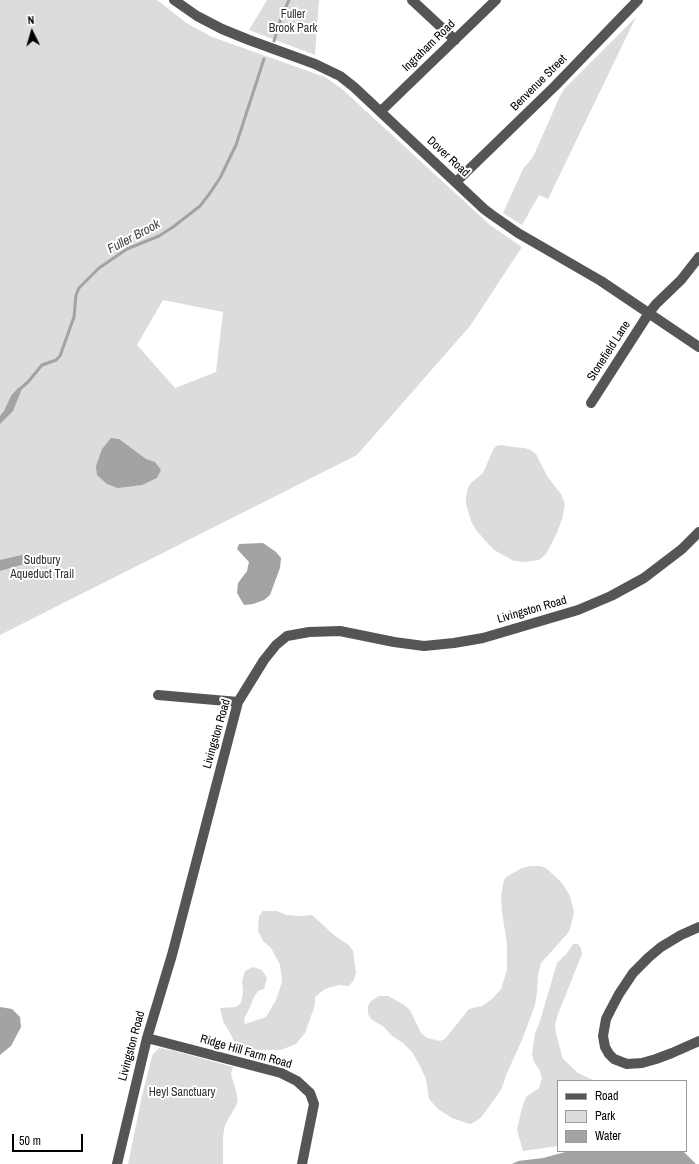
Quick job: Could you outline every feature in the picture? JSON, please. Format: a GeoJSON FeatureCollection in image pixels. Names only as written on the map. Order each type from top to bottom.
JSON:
{"type":"FeatureCollection","features":[{"type":"Feature","properties":{"kind":"street","name":"Dover Road"},"geometry":{"type":"LineString","coordinates":[[174,0],[197,16],[222,29],[306,60],[332,72],[354,87],[484,209],[501,222],[591,275],[699,347]]}},
{"type":"Feature","properties":{"kind":"street"},"geometry":{"type":"LineString","coordinates":[[412,0],[455,40]]}},
{"type":"Feature","properties":{"kind":"street","name":"Ingraham Road"},"geometry":{"type":"LineString","coordinates":[[381,111],[496,0]]}},
{"type":"Feature","properties":{"kind":"street","name":"Benvenue Street"},"geometry":{"type":"LineString","coordinates":[[456,182],[551,90],[638,0]]}},
{"type":"Feature","properties":{"kind":"street","name":"Stonefield Lane"},"geometry":{"type":"LineString","coordinates":[[591,402],[649,313],[656,304],[681,280],[699,257]]}},
{"type":"Feature","properties":{"kind":"street","name":"Livingston Road"},"geometry":{"type":"LineString","coordinates":[[117,1164],[147,1038],[172,955],[238,702],[264,660],[276,645],[287,636],[309,632],[340,631],[394,642],[424,646],[483,638],[578,610],[611,596],[644,578],[682,549],[699,532]]}},
{"type":"Feature","properties":{"kind":"street"},"geometry":{"type":"LineString","coordinates":[[158,695],[238,702]]}},
{"type":"Feature","properties":{"kind":"street"},"geometry":{"type":"LineString","coordinates":[[699,927],[681,935],[661,947],[633,973],[619,994],[606,1019],[603,1036],[605,1047],[609,1054],[614,1059],[627,1064],[642,1063],[656,1059],[699,1041]]}},
{"type":"Feature","properties":{"kind":"street","name":"Ridge Hill Farm Road"},"geometry":{"type":"LineString","coordinates":[[147,1038],[281,1073],[297,1081],[310,1093],[314,1104],[302,1164]]}},
{"type":"Feature","properties":{"kind":"green space","name":"Sudbury Aqueduct Trail"},"geometry":{"type":"Polygon","coordinates":[[[0,0],[157,0],[188,24],[212,37],[325,77],[342,89],[490,225],[522,247],[470,326],[357,455],[0,635],[0,0]],[[163,300],[137,345],[175,388],[216,372],[223,312],[163,300]]]}},
{"type":"Feature","properties":{"kind":"green space","name":"Fuller Brook Park"},"geometry":{"type":"Polygon","coordinates":[[[267,0],[319,0],[315,55],[249,30],[267,0]]]}},
{"type":"Feature","properties":{"kind":"green space"},"geometry":{"type":"Polygon","coordinates":[[[636,17],[548,199],[539,195],[522,225],[503,213],[523,169],[533,157],[560,96],[565,88],[636,17]]]}},
{"type":"Feature","properties":{"kind":"green space"},"geometry":{"type":"Polygon","coordinates":[[[501,445],[525,448],[536,454],[547,476],[561,494],[565,504],[562,519],[556,535],[546,554],[539,560],[525,562],[514,561],[494,550],[476,530],[471,521],[466,504],[468,488],[471,483],[483,473],[496,446],[501,445]]]}},
{"type":"Feature","properties":{"kind":"green space"},"geometry":{"type":"Polygon","coordinates":[[[540,866],[546,868],[562,883],[570,896],[574,912],[571,926],[568,933],[541,963],[538,974],[535,1005],[501,1090],[483,1115],[479,1119],[469,1124],[452,1118],[438,1109],[429,1099],[426,1079],[412,1052],[403,1043],[392,1036],[384,1027],[371,1019],[368,1014],[368,1006],[371,1001],[379,996],[388,996],[403,1004],[410,1010],[421,1033],[427,1038],[440,1041],[445,1039],[469,1009],[482,1006],[492,999],[501,989],[507,970],[507,944],[501,896],[503,884],[505,878],[522,868],[540,866]]]}},
{"type":"Feature","properties":{"kind":"green space"},"geometry":{"type":"Polygon","coordinates":[[[263,911],[277,911],[286,915],[312,915],[335,936],[349,945],[353,951],[356,972],[354,980],[349,986],[339,985],[325,989],[315,997],[315,1005],[305,1033],[296,1044],[281,1050],[238,1050],[223,1021],[220,1008],[236,1007],[241,1003],[243,993],[242,981],[245,971],[253,967],[262,970],[267,978],[264,989],[258,991],[253,999],[244,1019],[245,1024],[266,1017],[276,1000],[282,982],[280,965],[271,948],[263,941],[258,931],[259,916],[263,911]]]}},
{"type":"Feature","properties":{"kind":"green space"},"geometry":{"type":"Polygon","coordinates":[[[573,944],[578,944],[581,948],[582,954],[558,1014],[555,1025],[556,1034],[563,1059],[578,1073],[593,1080],[557,1080],[557,1146],[523,1151],[517,1130],[522,1108],[526,1097],[539,1088],[542,1078],[539,1069],[534,1062],[532,1054],[535,1033],[557,963],[567,953],[573,944]]]}},
{"type":"Feature","properties":{"kind":"green space","name":"Heyl Sanctuary"},"geometry":{"type":"Polygon","coordinates":[[[159,1048],[233,1067],[231,1074],[238,1102],[225,1125],[223,1137],[223,1164],[128,1164],[151,1060],[153,1054],[159,1048]]]}},
{"type":"Feature","properties":{"kind":"water"},"geometry":{"type":"Polygon","coordinates":[[[23,386],[13,411],[0,424],[0,416],[11,396],[18,388],[23,386]]]}},
{"type":"Feature","properties":{"kind":"water"},"geometry":{"type":"Polygon","coordinates":[[[111,438],[119,439],[146,459],[155,462],[161,470],[157,478],[142,485],[118,488],[107,484],[97,475],[96,466],[102,449],[111,438]]]}},
{"type":"Feature","properties":{"kind":"water"},"geometry":{"type":"Polygon","coordinates":[[[263,543],[276,552],[281,558],[280,568],[270,595],[264,600],[253,604],[244,605],[237,593],[238,583],[247,571],[249,562],[237,549],[239,544],[263,543]]]}},
{"type":"Feature","properties":{"kind":"water"},"geometry":{"type":"Polygon","coordinates":[[[26,554],[48,557],[0,571],[0,560],[26,554]]]}},
{"type":"Feature","properties":{"kind":"water"},"geometry":{"type":"Polygon","coordinates":[[[0,1007],[12,1009],[20,1017],[21,1027],[11,1046],[0,1055],[0,1007]]]}},
{"type":"Feature","properties":{"kind":"water"},"geometry":{"type":"Polygon","coordinates":[[[565,1152],[684,1152],[696,1164],[512,1164],[518,1161],[543,1158],[565,1152]]]}},
{"type":"Feature","properties":{"kind":"waterway","name":"Fuller Brook"},"geometry":{"type":"LineString","coordinates":[[274,41],[282,15],[289,0]]}},
{"type":"Feature","properties":{"kind":"waterway","name":"Fuller Brook"},"geometry":{"type":"LineString","coordinates":[[21,388],[42,365],[56,360],[60,356],[74,317],[76,295],[79,288],[99,268],[127,249],[159,236],[173,227],[200,206],[210,193],[220,178],[236,145],[264,59]]}}]}
